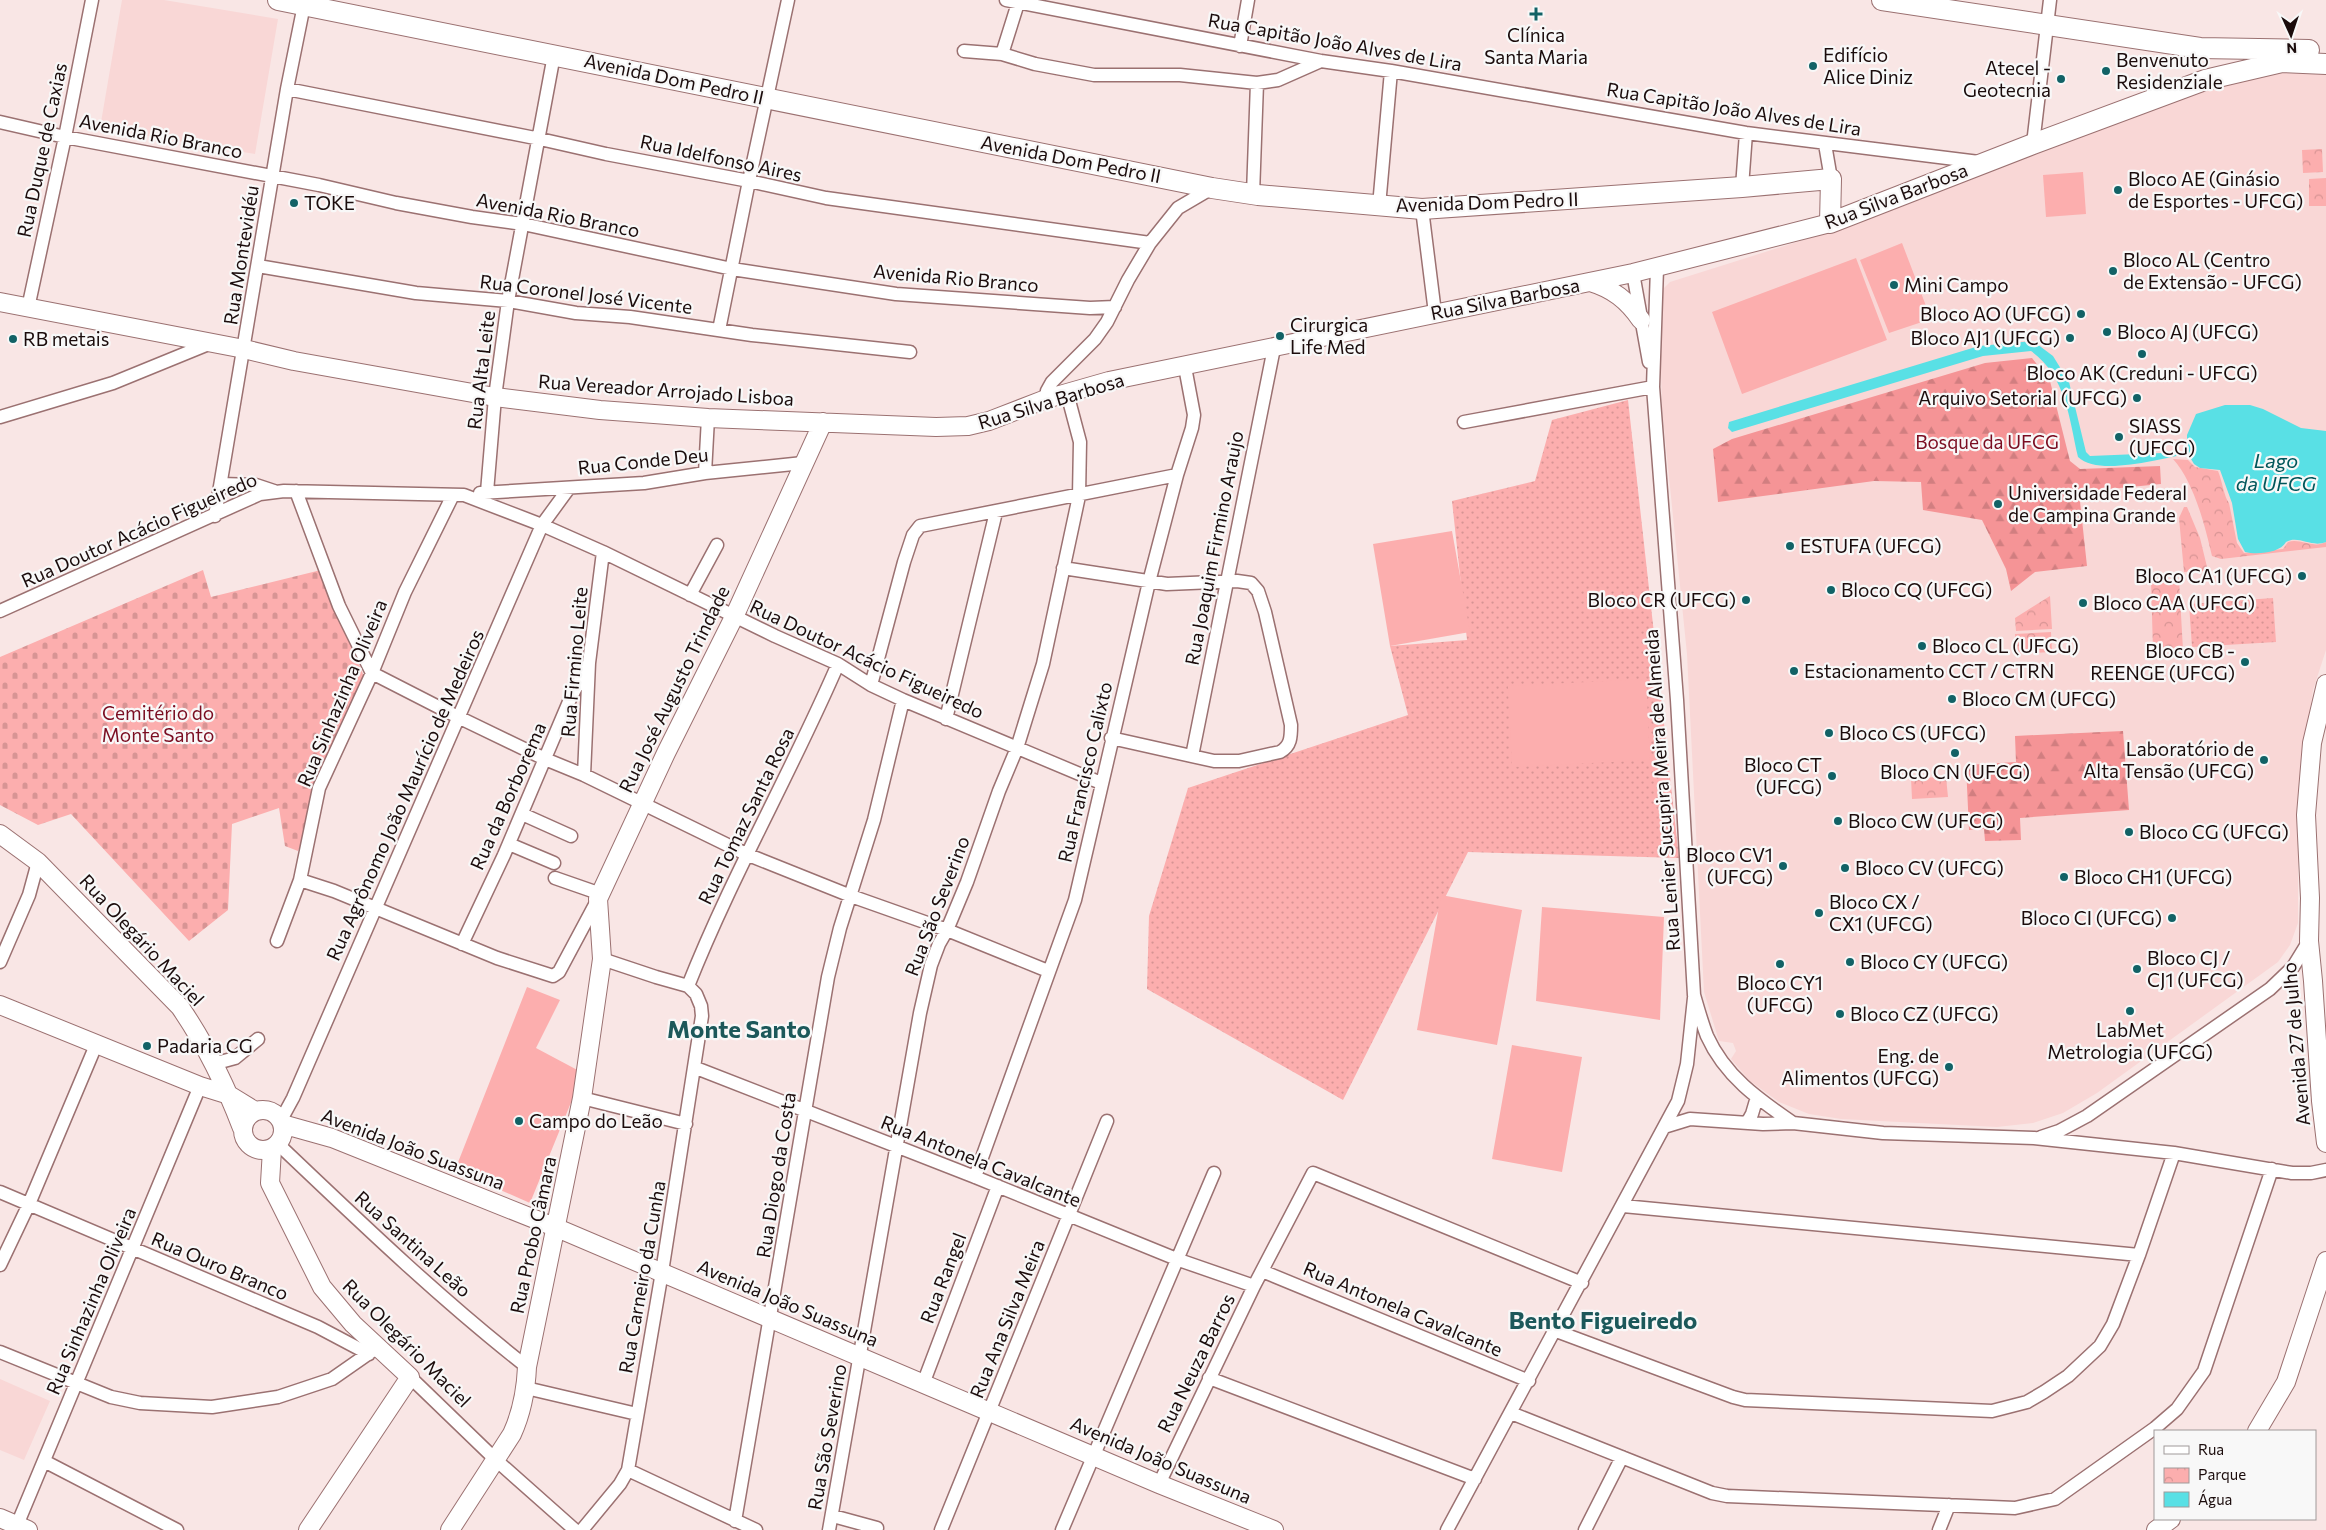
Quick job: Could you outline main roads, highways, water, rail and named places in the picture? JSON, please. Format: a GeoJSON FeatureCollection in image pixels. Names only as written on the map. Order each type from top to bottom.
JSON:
{"type":"FeatureCollection","features":[{"type":"Feature","properties":{"kind":"main road","name":"Avenida Dom Pedro II"},"geometry":{"type":"LineString","coordinates":[[278,0],[305,2],[767,98],[1212,188],[1253,194],[1422,209],[1831,179],[1830,223]]}},
{"type":"Feature","properties":{"kind":"main road"},"geometry":{"type":"LineString","coordinates":[[1882,0],[2200,48],[2256,47],[2326,50]]}},
{"type":"Feature","properties":{"kind":"main road"},"geometry":{"type":"LineString","coordinates":[[2200,48],[2207,67],[2205,80]]}},
{"type":"Feature","properties":{"kind":"main road","name":"Rua Silva Barbosa"},"geometry":{"type":"LineString","coordinates":[[968,426],[989,421],[1046,399],[1109,381],[1185,367],[1435,313],[1657,268],[1830,223],[1985,162],[2205,80],[2282,62],[2326,64]]}},
{"type":"Feature","properties":{"kind":"main road"},"geometry":{"type":"LineString","coordinates":[[1590,282],[1606,287],[1620,295],[1632,306],[1642,320]]}},
{"type":"Feature","properties":{"kind":"main road","name":"Rua Vereador Arrojado Lisboa"},"geometry":{"type":"LineString","coordinates":[[0,302],[244,349],[294,361],[495,397],[600,410],[708,418],[908,427],[968,426]]}},
{"type":"Feature","properties":{"kind":"main road","name":"Rua José Augusto Trindade"},"geometry":{"type":"LineString","coordinates":[[600,897],[642,804],[734,616],[823,422]]}},
{"type":"Feature","properties":{"kind":"main road","name":"Avenida 27 de Julho"},"geometry":{"type":"LineString","coordinates":[[2326,684],[2316,723],[2306,815],[2310,898],[2309,941],[2326,1143]]}},
{"type":"Feature","properties":{"kind":"main road","name":"Rua Olegário Maciel"},"geometry":{"type":"LineString","coordinates":[[0,834],[38,862],[180,1008],[199,1034],[229,1095]]}},
{"type":"Feature","properties":{"kind":"main road","name":"Rua Probo Câmara"},"geometry":{"type":"LineString","coordinates":[[450,1530],[496,1460],[518,1422],[526,1388],[526,1367],[557,1228],[582,1098],[602,959],[600,897]]}},
{"type":"Feature","properties":{"kind":"main road"},"geometry":{"type":"LineString","coordinates":[[0,1005],[200,1086],[229,1095],[255,1111]]}},
{"type":"Feature","properties":{"kind":"main road"},"geometry":{"type":"LineString","coordinates":[[229,1095],[242,1128],[244,1139],[252,1148],[258,1150],[275,1146],[283,1135],[281,1122],[277,1116],[267,1110],[255,1111],[246,1118],[242,1128]]}},
{"type":"Feature","properties":{"kind":"main road","name":"Avenida João Suassuna"},"geometry":{"type":"LineString","coordinates":[[281,1122],[332,1138],[557,1228],[1158,1484],[1274,1530]]}},
{"type":"Feature","properties":{"kind":"main road","name":"Rua Olegário Maciel"},"geometry":{"type":"LineString","coordinates":[[275,1146],[270,1183],[322,1287],[373,1350],[410,1378],[308,1530]]}},
{"type":"Feature","properties":{"kind":"main road"},"geometry":{"type":"LineString","coordinates":[[2257,1430],[2286,1382],[2326,1261]]}},
{"type":"Feature","properties":{"kind":"main road"},"geometry":{"type":"LineString","coordinates":[[0,1518],[20,1528]]}},
{"type":"Feature","properties":{"kind":"main road"},"geometry":{"type":"LineString","coordinates":[[2156,1530],[2170,1520]]}},
{"type":"Feature","properties":{"kind":"water","name":"Lago da UFCG"},"geometry":{"type":"Polygon","coordinates":[[[2033,341],[2053,356],[2069,382],[2086,452],[2090,456],[2187,452],[2187,435],[2196,414],[2225,405],[2250,405],[2263,409],[2301,428],[2326,431],[2326,542],[2315,544],[2291,540],[2274,551],[2262,553],[2245,552],[2238,539],[2232,503],[2220,470],[2200,468],[2194,464],[2188,454],[2115,466],[2100,466],[2088,463],[2078,457],[2068,413],[2059,385],[2043,361],[2031,351],[1983,356],[1732,432],[1728,428],[1729,422],[1979,346],[2033,341]]]}},
{"type":"Feature","properties":{"kind":"place","name":"Clínica Santa Maria"},"geometry":{"type":"Point","coordinates":[1536,14]}},
{"type":"Feature","properties":{"kind":"place","name":"Edifício Alice Diniz"},"geometry":{"type":"Point","coordinates":[1813,66]}},
{"type":"Feature","properties":{"kind":"place","name":"Benvenuto Residenziale"},"geometry":{"type":"Point","coordinates":[2106,71]}},
{"type":"Feature","properties":{"kind":"place","name":"Atecel - Geotecnia"},"geometry":{"type":"Point","coordinates":[2061,79]}},
{"type":"Feature","properties":{"kind":"place","name":"Bloco AE (Ginásio de Esportes - UFCG)"},"geometry":{"type":"Point","coordinates":[2118,190]}},
{"type":"Feature","properties":{"kind":"place","name":"TOKE"},"geometry":{"type":"Point","coordinates":[294,203]}},
{"type":"Feature","properties":{"kind":"place","name":"Bloco AL (Centro de Extensão - UFCG)"},"geometry":{"type":"Point","coordinates":[2113,271]}},
{"type":"Feature","properties":{"kind":"place","name":"Mini Campo"},"geometry":{"type":"Point","coordinates":[1894,285]}},
{"type":"Feature","properties":{"kind":"place","name":"Bloco AO (UFCG)"},"geometry":{"type":"Point","coordinates":[2081,314]}},
{"type":"Feature","properties":{"kind":"place","name":"Bloco AJ (UFCG)"},"geometry":{"type":"Point","coordinates":[2107,332]}},
{"type":"Feature","properties":{"kind":"place","name":"Cirurgica Life Med"},"geometry":{"type":"Point","coordinates":[1280,336]}},
{"type":"Feature","properties":{"kind":"place","name":"Bloco AJ1 (UFCG)"},"geometry":{"type":"Point","coordinates":[2070,338]}},
{"type":"Feature","properties":{"kind":"place","name":"RB metais"},"geometry":{"type":"Point","coordinates":[13,339]}},
{"type":"Feature","properties":{"kind":"place","name":"Bloco AK (Creduni - UFCG)"},"geometry":{"type":"Point","coordinates":[2142,354]}},
{"type":"Feature","properties":{"kind":"place","name":"Arquivo Setorial (UFCG)"},"geometry":{"type":"Point","coordinates":[2137,398]}},
{"type":"Feature","properties":{"kind":"place","name":"SIASS (UFCG)"},"geometry":{"type":"Point","coordinates":[2119,437]}},
{"type":"Feature","properties":{"kind":"place","name":"Universidade Federal de Campina Grande"},"geometry":{"type":"Point","coordinates":[1998,504]}},
{"type":"Feature","properties":{"kind":"place","name":"ESTUFA (UFCG)"},"geometry":{"type":"Point","coordinates":[1790,546]}},
{"type":"Feature","properties":{"kind":"place","name":"Bloco CA1 (UFCG)"},"geometry":{"type":"Point","coordinates":[2302,576]}},
{"type":"Feature","properties":{"kind":"place","name":"Bloco CQ (UFCG)"},"geometry":{"type":"Point","coordinates":[1831,590]}},
{"type":"Feature","properties":{"kind":"place","name":"Bloco CR (UFCG)"},"geometry":{"type":"Point","coordinates":[1746,600]}},
{"type":"Feature","properties":{"kind":"place","name":"Bloco CAA (UFCG)"},"geometry":{"type":"Point","coordinates":[2083,603]}},
{"type":"Feature","properties":{"kind":"place","name":"Bloco CL (UFCG)"},"geometry":{"type":"Point","coordinates":[1922,646]}},
{"type":"Feature","properties":{"kind":"place","name":"Bloco CB - REENGE (UFCG)"},"geometry":{"type":"Point","coordinates":[2245,662]}},
{"type":"Feature","properties":{"kind":"place","name":"Estacionamento CCT / CTRN"},"geometry":{"type":"Point","coordinates":[1794,671]}},
{"type":"Feature","properties":{"kind":"place","name":"Bloco CM (UFCG)"},"geometry":{"type":"Point","coordinates":[1952,699]}},
{"type":"Feature","properties":{"kind":"place","name":"Bloco CS (UFCG)"},"geometry":{"type":"Point","coordinates":[1829,733]}},
{"type":"Feature","properties":{"kind":"place","name":"Bloco CN (UFCG)"},"geometry":{"type":"Point","coordinates":[1955,753]}},
{"type":"Feature","properties":{"kind":"place","name":"Laboratório de Alta Tensão (UFCG)"},"geometry":{"type":"Point","coordinates":[2264,760]}},
{"type":"Feature","properties":{"kind":"place","name":"Bloco CT (UFCG)"},"geometry":{"type":"Point","coordinates":[1832,776]}},
{"type":"Feature","properties":{"kind":"place","name":"Bloco CW (UFCG)"},"geometry":{"type":"Point","coordinates":[1838,821]}},
{"type":"Feature","properties":{"kind":"place","name":"Bloco CG (UFCG)"},"geometry":{"type":"Point","coordinates":[2129,832]}},
{"type":"Feature","properties":{"kind":"place","name":"Bloco CV1 (UFCG)"},"geometry":{"type":"Point","coordinates":[1783,866]}},
{"type":"Feature","properties":{"kind":"place","name":"Bloco CV (UFCG)"},"geometry":{"type":"Point","coordinates":[1845,868]}},
{"type":"Feature","properties":{"kind":"place","name":"Bloco CH1 (UFCG)"},"geometry":{"type":"Point","coordinates":[2064,877]}},
{"type":"Feature","properties":{"kind":"place","name":"Bloco CX / CX1 (UFCG)"},"geometry":{"type":"Point","coordinates":[1819,913]}},
{"type":"Feature","properties":{"kind":"place","name":"Bloco CI (UFCG)"},"geometry":{"type":"Point","coordinates":[2172,918]}},
{"type":"Feature","properties":{"kind":"place","name":"Bloco CY (UFCG)"},"geometry":{"type":"Point","coordinates":[1850,962]}},
{"type":"Feature","properties":{"kind":"place","name":"Bloco CY1 (UFCG)"},"geometry":{"type":"Point","coordinates":[1780,964]}},
{"type":"Feature","properties":{"kind":"place","name":"Bloco CJ / CJ1 (UFCG)"},"geometry":{"type":"Point","coordinates":[2137,969]}},
{"type":"Feature","properties":{"kind":"place","name":"LabMet Metrologia (UFCG)"},"geometry":{"type":"Point","coordinates":[2130,1011]}},
{"type":"Feature","properties":{"kind":"place","name":"Bloco CZ (UFCG)"},"geometry":{"type":"Point","coordinates":[1840,1014]}},
{"type":"Feature","properties":{"kind":"place","name":"Padaria CG"},"geometry":{"type":"Point","coordinates":[147,1046]}},
{"type":"Feature","properties":{"kind":"place","name":"Eng. de Alimentos (UFCG)"},"geometry":{"type":"Point","coordinates":[1949,1067]}},
{"type":"Feature","properties":{"kind":"place","name":"Campo do Leão"},"geometry":{"type":"Point","coordinates":[519,1121]}},
{"type":"Feature","properties":{"kind":"district","name":"Monte Santo"},"geometry":{"type":"Point","coordinates":[739,1030]}},
{"type":"Feature","properties":{"kind":"district","name":"Bento Figueiredo"},"geometry":{"type":"Point","coordinates":[1603,1321]}},
{"type":"Feature","properties":{"kind":"park label","name":"Bosque da UFCG"},"geometry":{"type":"Point","coordinates":[1987,442]}},
{"type":"Feature","properties":{"kind":"park label","name":"Cemitério do Monte Santo"},"geometry":{"type":"Point","coordinates":[158,724]}}]}
